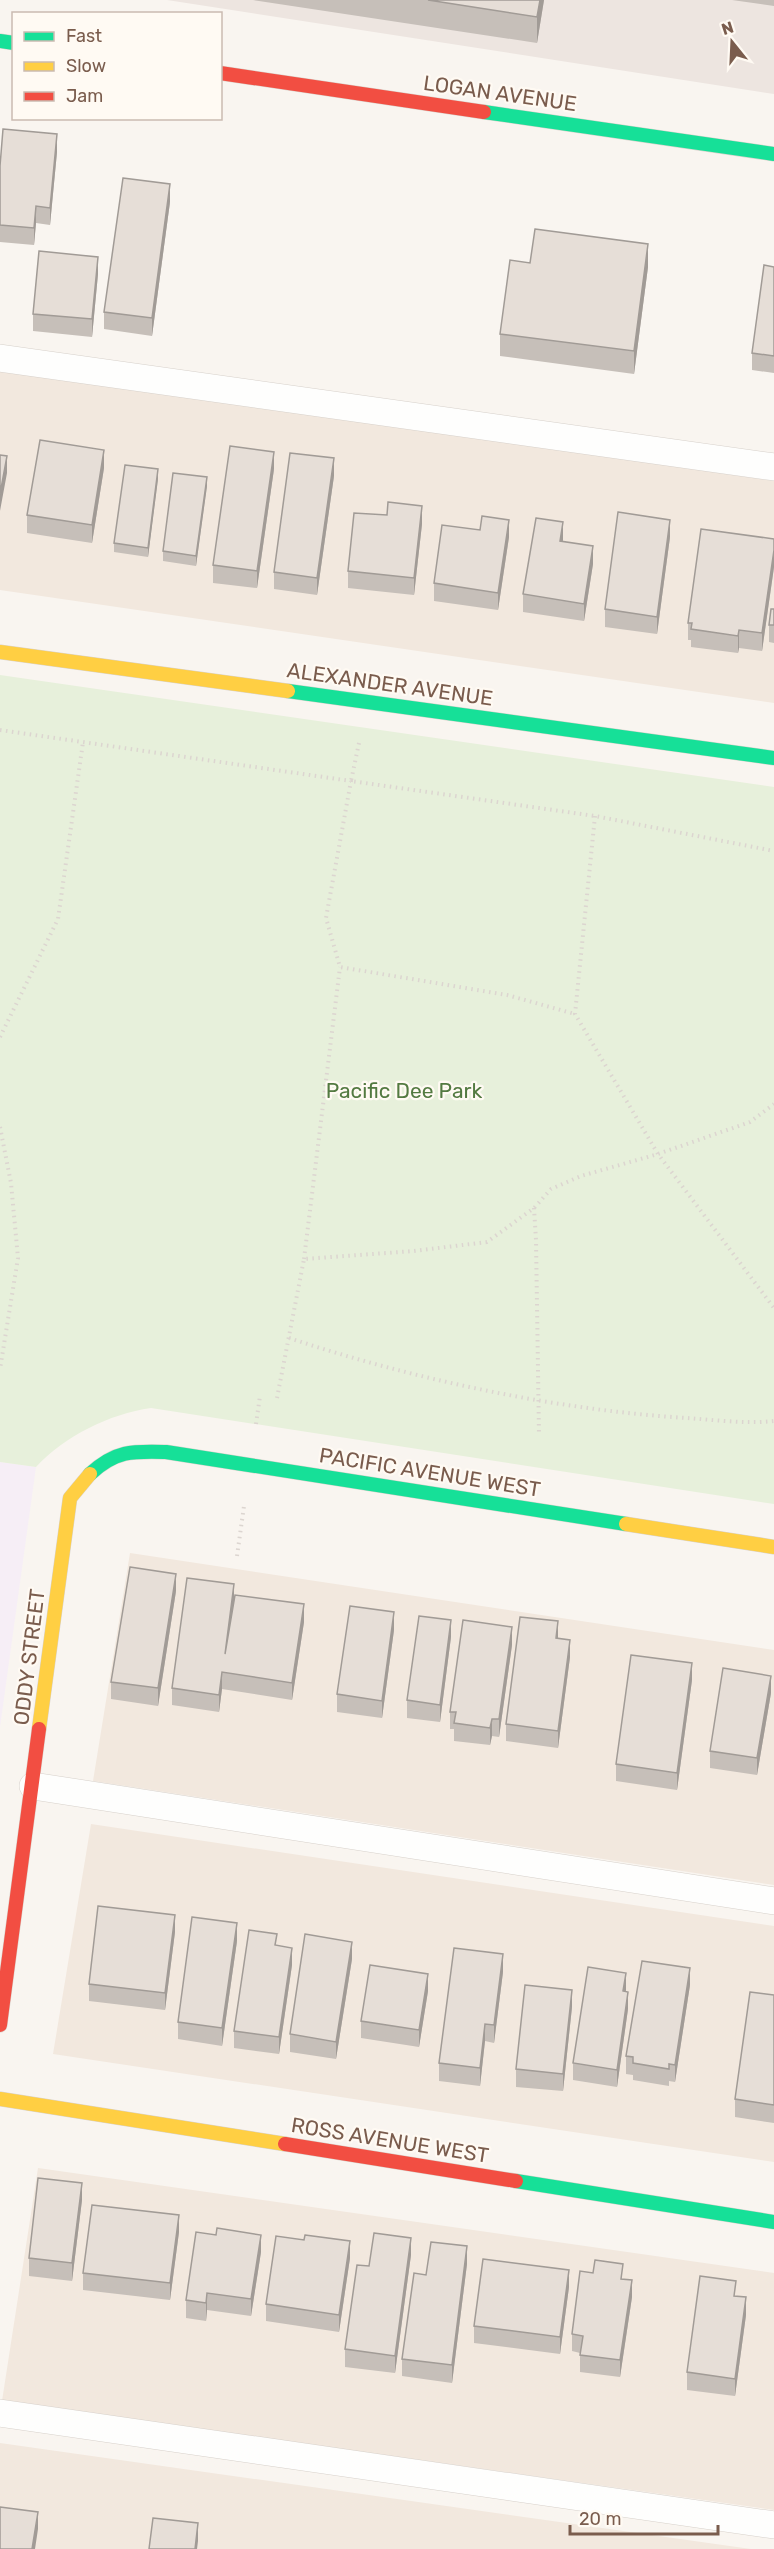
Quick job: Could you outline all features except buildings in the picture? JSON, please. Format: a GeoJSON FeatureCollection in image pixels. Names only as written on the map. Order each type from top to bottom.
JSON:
{"type":"FeatureCollection","features":[{"type":"Feature","properties":{"kind":"street","name":"LOGAN AVENUE"},"geometry":{"type":"LineString","coordinates":[[222,73],[774,154]]}},
{"type":"Feature","properties":{"kind":"street","name":"ALEXANDER AVENUE"},"geometry":{"type":"LineString","coordinates":[[0,652],[774,758]]}},
{"type":"Feature","properties":{"kind":"street","name":"PACIFIC AVENUE WEST"},"geometry":{"type":"LineString","coordinates":[[85,1477],[104,1461],[133,1451],[166,1452],[774,1547]]}},
{"type":"Feature","properties":{"kind":"street","name":"ODDY STREET"},"geometry":{"type":"LineString","coordinates":[[0,2025],[70,1498],[85,1477]]}},
{"type":"Feature","properties":{"kind":"street","name":"ROSS AVENUE WEST"},"geometry":{"type":"LineString","coordinates":[[0,2099],[774,2222]]}},
{"type":"Feature","properties":{"kind":"lane"},"geometry":{"type":"LineString","coordinates":[[0,358],[774,467]]}},
{"type":"Feature","properties":{"kind":"lane"},"geometry":{"type":"LineString","coordinates":[[33,1786],[774,1901]]}},
{"type":"Feature","properties":{"kind":"lane"},"geometry":{"type":"LineString","coordinates":[[0,2413],[774,2525]]}},
{"type":"Feature","properties":{"kind":"path"},"geometry":{"type":"LineString","coordinates":[[277,1398],[304,1259],[340,967],[326,918],[365,702]]}},
{"type":"Feature","properties":{"kind":"path"},"geometry":{"type":"LineString","coordinates":[[0,729],[595,816],[774,851]]}},
{"type":"Feature","properties":{"kind":"path"},"geometry":{"type":"LineString","coordinates":[[0,1037],[58,919],[83,742]]}},
{"type":"Feature","properties":{"kind":"path"},"geometry":{"type":"LineString","coordinates":[[595,816],[575,1014],[658,1154],[774,1308]]}},
{"type":"Feature","properties":{"kind":"path"},"geometry":{"type":"LineString","coordinates":[[340,967],[507,995],[575,1014]]}},
{"type":"Feature","properties":{"kind":"path"},"geometry":{"type":"LineString","coordinates":[[304,1259],[414,1251],[487,1242],[534,1208],[551,1189],[581,1176],[658,1154],[750,1122],[774,1104]]}},
{"type":"Feature","properties":{"kind":"path"},"geometry":{"type":"LineString","coordinates":[[0,1127],[11,1183],[18,1258],[0,1369]]}},
{"type":"Feature","properties":{"kind":"path"},"geometry":{"type":"LineString","coordinates":[[534,1208],[539,1436]]}},
{"type":"Feature","properties":{"kind":"path"},"geometry":{"type":"LineString","coordinates":[[289,1338],[421,1376],[539,1399],[645,1416],[774,1421]]}},
{"type":"Feature","properties":{"kind":"shaded area"},"geometry":{"type":"Polygon","coordinates":[[[167,0],[774,0],[774,94],[167,0]]]}},
{"type":"Feature","properties":{"kind":"shaded area"},"geometry":{"type":"Polygon","coordinates":[[[0,368],[774,481],[774,703],[0,590],[0,368]]]}},
{"type":"Feature","properties":{"kind":"shaded area"},"geometry":{"type":"Polygon","coordinates":[[[0,1462],[36,1467],[0,1727],[0,1462]]]}},
{"type":"Feature","properties":{"kind":"shaded area"},"geometry":{"type":"Polygon","coordinates":[[[130,1553],[774,1650],[774,1885],[93,1781],[130,1553]]]}},
{"type":"Feature","properties":{"kind":"shaded area"},"geometry":{"type":"Polygon","coordinates":[[[91,1824],[774,1926],[774,2162],[53,2054],[91,1824]]]}},
{"type":"Feature","properties":{"kind":"shaded area"},"geometry":{"type":"Polygon","coordinates":[[[38,2168],[774,2273],[774,2510],[2,2401],[38,2168]]]}},
{"type":"Feature","properties":{"kind":"shaded area"},"geometry":{"type":"Polygon","coordinates":[[[0,2443],[751,2549],[0,2549],[0,2443]]]}},
{"type":"Feature","properties":{"kind":"green space","name":"Pacific Dee Park"},"geometry":{"type":"Polygon","coordinates":[[[0,675],[774,787],[774,1504],[151,1408],[119,1415],[89,1428],[60,1446],[36,1467],[0,1462],[0,675]]]}},
{"type":"Feature","properties":{"kind":"traffic: fast"},"geometry":{"type":"LineString","coordinates":[[0,41],[12,43]]}},
{"type":"Feature","properties":{"kind":"traffic: fast"},"geometry":{"type":"LineString","coordinates":[[484,112],[774,154]]}},
{"type":"Feature","properties":{"kind":"traffic: fast"},"geometry":{"type":"LineString","coordinates":[[288,691],[774,758]]}},
{"type":"Feature","properties":{"kind":"traffic: fast"},"geometry":{"type":"LineString","coordinates":[[90,1474],[117,1456],[134,1452],[166,1452],[626,1524]]}},
{"type":"Feature","properties":{"kind":"traffic: fast"},"geometry":{"type":"LineString","coordinates":[[516,2181],[774,2222]]}},
{"type":"Feature","properties":{"kind":"traffic: slow"},"geometry":{"type":"LineString","coordinates":[[0,652],[288,691]]}},
{"type":"Feature","properties":{"kind":"traffic: slow"},"geometry":{"type":"LineString","coordinates":[[39,1729],[70,1498],[90,1474]]}},
{"type":"Feature","properties":{"kind":"traffic: slow"},"geometry":{"type":"LineString","coordinates":[[626,1524],[774,1547]]}},
{"type":"Feature","properties":{"kind":"traffic: slow"},"geometry":{"type":"LineString","coordinates":[[0,2099],[285,2144]]}},
{"type":"Feature","properties":{"kind":"traffic: jam"},"geometry":{"type":"LineString","coordinates":[[222,73],[484,112]]}},
{"type":"Feature","properties":{"kind":"traffic: jam"},"geometry":{"type":"LineString","coordinates":[[0,2025],[39,1729]]}},
{"type":"Feature","properties":{"kind":"traffic: jam"},"geometry":{"type":"LineString","coordinates":[[285,2144],[516,2181]]}}]}
